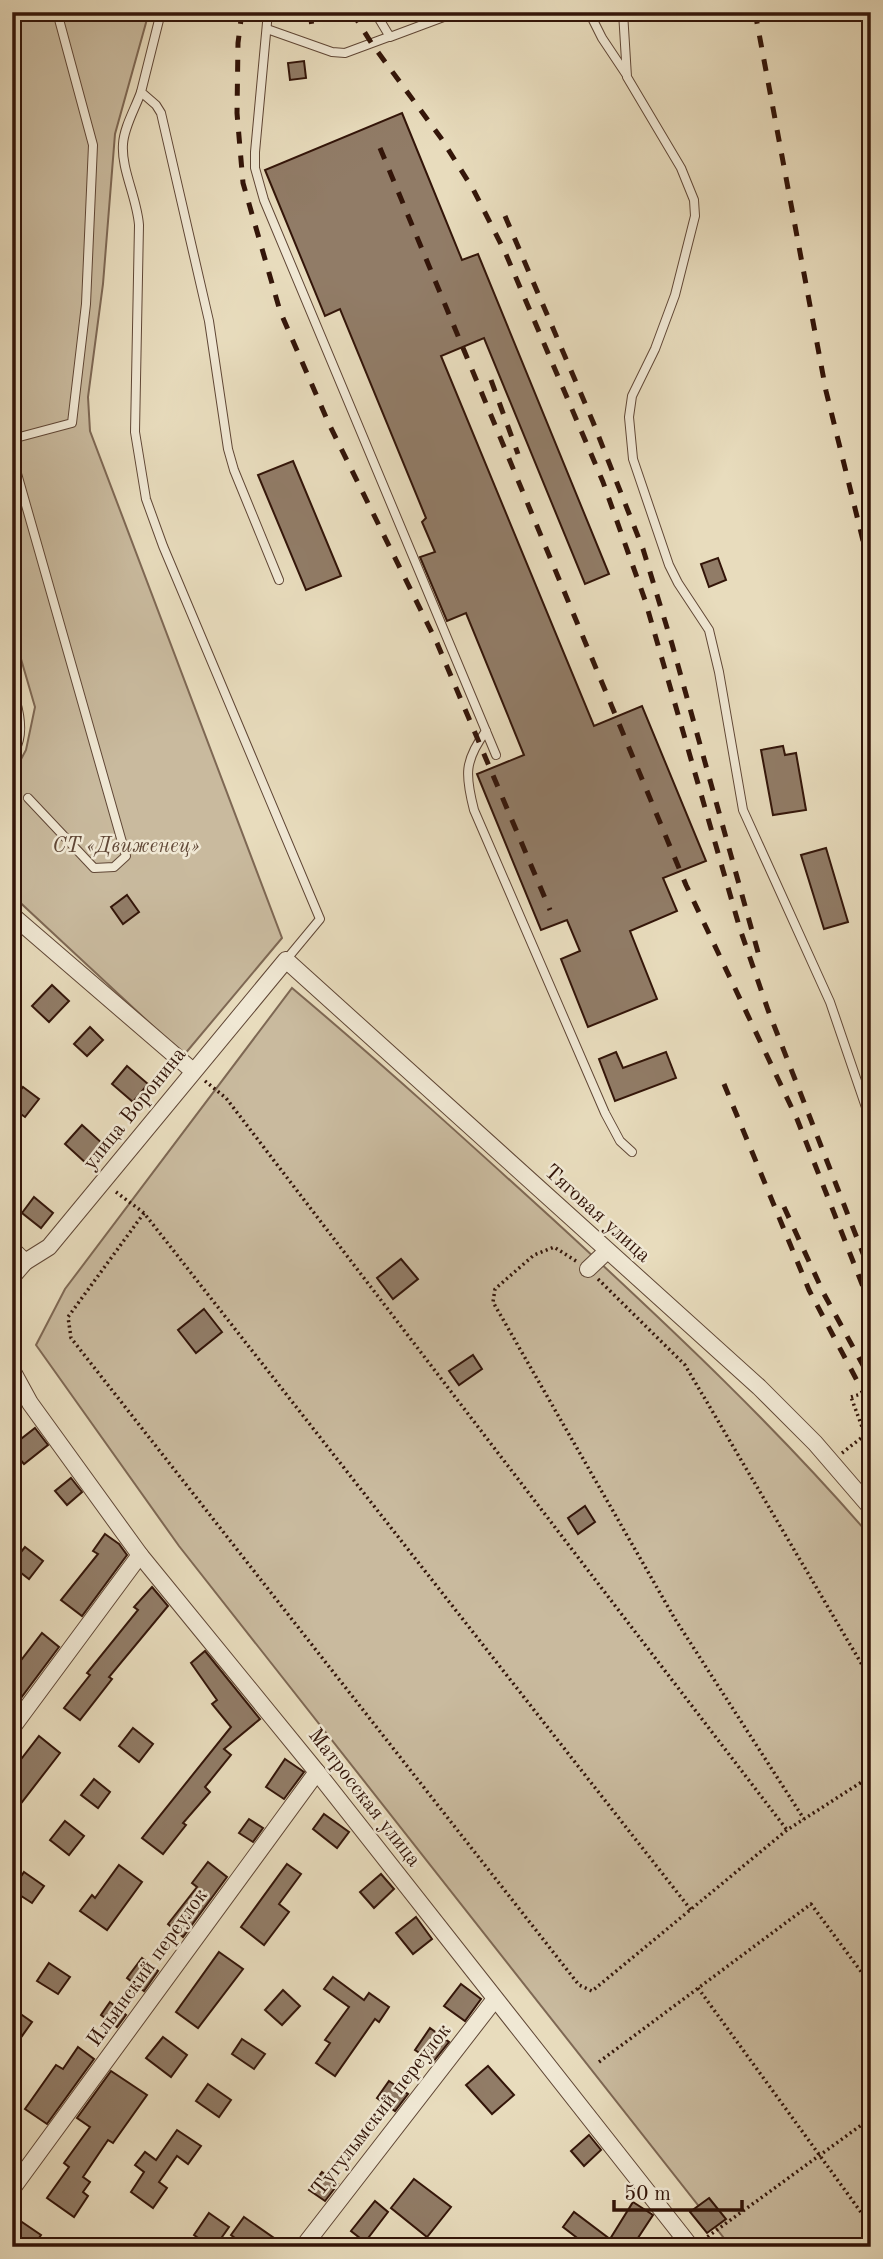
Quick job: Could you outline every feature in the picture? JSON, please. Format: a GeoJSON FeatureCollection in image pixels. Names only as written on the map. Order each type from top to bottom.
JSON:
{"type":"FeatureCollection","features":[{"type":"Feature","properties":{"kind":"street"},"geometry":{"type":"LineString","coordinates":[[12,702],[16,714],[15,742],[12,747]]}},
{"type":"Feature","properties":{"kind":"street"},"geometry":{"type":"LineString","coordinates":[[12,915],[193,1071]]}},
{"type":"Feature","properties":{"kind":"street","name":"улица Воронина"},"geometry":{"type":"LineString","coordinates":[[12,1277],[24,1262],[49,1247],[286,960]]}},
{"type":"Feature","properties":{"kind":"street","name":"Тяговая улица"},"geometry":{"type":"LineString","coordinates":[[286,960],[768,1396],[832,1461],[871,1508]]}},
{"type":"Feature","properties":{"kind":"street"},"geometry":{"type":"LineString","coordinates":[[12,1249],[24,1262]]}},
{"type":"Feature","properties":{"kind":"street"},"geometry":{"type":"LineString","coordinates":[[588,1269],[607,1251]]}},
{"type":"Feature","properties":{"kind":"street","name":"Матросская улица"},"geometry":{"type":"LineString","coordinates":[[12,1370],[30,1403],[139,1555],[317,1772],[692,2247]]}},
{"type":"Feature","properties":{"kind":"street"},"geometry":{"type":"LineString","coordinates":[[12,1728],[139,1555]]}},
{"type":"Feature","properties":{"kind":"street","name":"Ильинский переулок"},"geometry":{"type":"LineString","coordinates":[[12,2189],[317,1772]]}},
{"type":"Feature","properties":{"kind":"street","name":"Тугулымский переулок"},"geometry":{"type":"LineString","coordinates":[[303,2247],[495,1998]]}},
{"type":"Feature","properties":{"kind":"lane"},"geometry":{"type":"LineString","coordinates":[[12,439],[72,423],[86,304],[93,145],[57,12]]}},
{"type":"Feature","properties":{"kind":"lane"},"geometry":{"type":"LineString","coordinates":[[161,12],[141,92],[122,148],[138,210],[139,225],[135,432],[146,499],[163,546],[320,919],[286,960]]}},
{"type":"Feature","properties":{"kind":"lane"},"geometry":{"type":"LineString","coordinates":[[268,12],[255,152],[255,168],[264,200],[496,755]]}},
{"type":"Feature","properties":{"kind":"lane"},"geometry":{"type":"LineString","coordinates":[[375,12],[391,36]]}},
{"type":"Feature","properties":{"kind":"lane"},"geometry":{"type":"LineString","coordinates":[[267,29],[332,52],[345,53],[457,12]]}},
{"type":"Feature","properties":{"kind":"lane"},"geometry":{"type":"LineString","coordinates":[[589,12],[681,168],[694,200],[695,216],[675,295],[655,349],[632,396],[629,417],[633,459],[669,565],[709,630],[743,810],[830,1002],[871,1122]]}},
{"type":"Feature","properties":{"kind":"lane"},"geometry":{"type":"LineString","coordinates":[[623,12],[627,76]]}},
{"type":"Feature","properties":{"kind":"lane"},"geometry":{"type":"LineString","coordinates":[[141,92],[161,113],[209,321],[228,449],[279,580]]}},
{"type":"Feature","properties":{"kind":"lane"},"geometry":{"type":"LineString","coordinates":[[12,456],[126,856],[114,867],[94,868],[28,798]]}},
{"type":"Feature","properties":{"kind":"lane"},"geometry":{"type":"LineString","coordinates":[[486,731],[470,754],[467,768],[468,787],[474,810],[604,1113],[620,1141],[632,1152]]}},
{"type":"Feature","properties":{"kind":"path"},"geometry":{"type":"LineString","coordinates":[[193,1071],[226,1098],[787,1830]]}},
{"type":"Feature","properties":{"kind":"path"},"geometry":{"type":"LineString","coordinates":[[102,1182],[144,1213],[691,1910]]}},
{"type":"Feature","properties":{"kind":"path"},"geometry":{"type":"LineString","coordinates":[[144,1213],[68,1318],[71,1338],[579,1985],[592,1991],[787,1830],[871,1776]]}},
{"type":"Feature","properties":{"kind":"path"},"geometry":{"type":"LineString","coordinates":[[804,1819],[675,1619],[493,1302],[495,1289],[534,1255],[554,1247],[588,1269],[685,1364],[871,1680]]}},
{"type":"Feature","properties":{"kind":"path"},"geometry":{"type":"LineString","coordinates":[[832,1461],[865,1435],[851,1397],[871,1391]]}},
{"type":"Feature","properties":{"kind":"path"},"geometry":{"type":"LineString","coordinates":[[598,2062],[811,1904],[871,1985]]}},
{"type":"Feature","properties":{"kind":"path"},"geometry":{"type":"LineString","coordinates":[[698,1988],[871,2226]]}},
{"type":"Feature","properties":{"kind":"path"},"geometry":{"type":"LineString","coordinates":[[692,2247],[871,2118]]}},
{"type":"Feature","properties":{"kind":"green space","name":"СТ «Движенец»"},"geometry":{"type":"Polygon","coordinates":[[[12,12],[149,12],[115,134],[103,284],[88,397],[90,431],[282,938],[184,1055],[12,895],[12,776],[26,750],[35,707],[12,628],[12,12]]]}},
{"type":"Feature","properties":{"kind":"green space"},"geometry":{"type":"Polygon","coordinates":[[[292,988],[432,1110],[647,1307],[725,1381],[871,1537],[871,2247],[731,2247],[179,1546],[36,1345],[65,1289],[292,988]]]}},
{"type":"Feature","properties":{"kind":"building"},"geometry":{"type":"Polygon","coordinates":[[[304,61],[306,78],[290,80],[288,63],[304,61]]]}},
{"type":"Feature","properties":{"kind":"building"},"geometry":{"type":"Polygon","coordinates":[[[402,113],[462,260],[478,254],[609,574],[585,584],[484,338],[441,356],[594,726],[642,706],[706,861],[663,878],[677,911],[630,931],[657,999],[588,1027],[561,959],[580,951],[567,920],[541,930],[477,774],[524,755],[466,613],[447,621],[420,557],[435,552],[422,522],[426,518],[340,309],[325,316],[265,170],[402,113]]]}},
{"type":"Feature","properties":{"kind":"building"},"geometry":{"type":"Polygon","coordinates":[[[293,461],[341,576],[306,590],[258,475],[293,461]]]}},
{"type":"Feature","properties":{"kind":"building"},"geometry":{"type":"Polygon","coordinates":[[[718,558],[726,580],[709,587],[701,564],[718,558]]]}},
{"type":"Feature","properties":{"kind":"building"},"geometry":{"type":"Polygon","coordinates":[[[783,746],[785,755],[796,753],[806,810],[773,815],[761,750],[783,746]]]}},
{"type":"Feature","properties":{"kind":"building"},"geometry":{"type":"Polygon","coordinates":[[[826,848],[848,922],[824,929],[801,855],[826,848]]]}},
{"type":"Feature","properties":{"kind":"building"},"geometry":{"type":"Polygon","coordinates":[[[127,895],[139,912],[123,924],[111,907],[127,895]]]}},
{"type":"Feature","properties":{"kind":"building"},"geometry":{"type":"Polygon","coordinates":[[[52,985],[69,1001],[49,1022],[32,1006],[52,985]]]}},
{"type":"Feature","properties":{"kind":"building"},"geometry":{"type":"Polygon","coordinates":[[[90,1027],[103,1040],[87,1056],[74,1044],[90,1027]]]}},
{"type":"Feature","properties":{"kind":"building"},"geometry":{"type":"Polygon","coordinates":[[[616,1052],[623,1068],[666,1052],[676,1078],[615,1101],[599,1059],[616,1052]]]}},
{"type":"Feature","properties":{"kind":"building"},"geometry":{"type":"Polygon","coordinates":[[[127,1066],[148,1084],[133,1102],[112,1084],[127,1066]]]}},
{"type":"Feature","properties":{"kind":"building"},"geometry":{"type":"Polygon","coordinates":[[[23,1087],[39,1099],[25,1117],[12,1108],[12,1101],[23,1087]]]}},
{"type":"Feature","properties":{"kind":"building"},"geometry":{"type":"Polygon","coordinates":[[[82,1125],[104,1145],[87,1164],[65,1144],[82,1125]]]}},
{"type":"Feature","properties":{"kind":"building"},"geometry":{"type":"Polygon","coordinates":[[[34,1197],[53,1213],[41,1228],[22,1213],[34,1197]]]}},
{"type":"Feature","properties":{"kind":"building"},"geometry":{"type":"Polygon","coordinates":[[[401,1259],[418,1279],[393,1299],[377,1278],[401,1259]]]}},
{"type":"Feature","properties":{"kind":"building"},"geometry":{"type":"Polygon","coordinates":[[[204,1309],[222,1332],[196,1353],[178,1330],[204,1309]]]}},
{"type":"Feature","properties":{"kind":"building"},"geometry":{"type":"Polygon","coordinates":[[[473,1355],[482,1369],[459,1385],[449,1371],[473,1355]]]}},
{"type":"Feature","properties":{"kind":"building"},"geometry":{"type":"Polygon","coordinates":[[[35,1428],[48,1445],[24,1464],[12,1450],[12,1446],[35,1428]]]}},
{"type":"Feature","properties":{"kind":"building"},"geometry":{"type":"Polygon","coordinates":[[[71,1478],[82,1492],[67,1505],[55,1491],[71,1478]]]}},
{"type":"Feature","properties":{"kind":"building"},"geometry":{"type":"Polygon","coordinates":[[[585,1506],[595,1522],[578,1534],[568,1518],[585,1506]]]}},
{"type":"Feature","properties":{"kind":"building"},"geometry":{"type":"Polygon","coordinates":[[[105,1534],[119,1544],[127,1555],[82,1616],[61,1600],[98,1554],[93,1551],[105,1534]]]}},
{"type":"Feature","properties":{"kind":"building"},"geometry":{"type":"Polygon","coordinates":[[[25,1547],[43,1561],[29,1579],[12,1566],[25,1547]]]}},
{"type":"Feature","properties":{"kind":"building"},"geometry":{"type":"Polygon","coordinates":[[[152,1587],[168,1606],[109,1677],[112,1679],[80,1720],[64,1708],[90,1675],[87,1673],[138,1610],[134,1607],[152,1587]]]}},
{"type":"Feature","properties":{"kind":"building"},"geometry":{"type":"Polygon","coordinates":[[[42,1633],[59,1647],[12,1710],[12,1672],[42,1633]]]}},
{"type":"Feature","properties":{"kind":"building"},"geometry":{"type":"Polygon","coordinates":[[[205,1651],[260,1719],[224,1749],[231,1755],[205,1787],[210,1792],[183,1823],[186,1825],[163,1854],[142,1838],[231,1727],[212,1704],[217,1700],[191,1663],[205,1651]]]}},
{"type":"Feature","properties":{"kind":"building"},"geometry":{"type":"Polygon","coordinates":[[[133,1728],[153,1744],[139,1762],[119,1746],[133,1728]]]}},
{"type":"Feature","properties":{"kind":"building"},"geometry":{"type":"Polygon","coordinates":[[[39,1736],[60,1753],[12,1815],[12,1771],[39,1736]]]}},
{"type":"Feature","properties":{"kind":"building"},"geometry":{"type":"Polygon","coordinates":[[[285,1759],[304,1772],[284,1799],[266,1787],[285,1759]]]}},
{"type":"Feature","properties":{"kind":"building"},"geometry":{"type":"Polygon","coordinates":[[[94,1779],[110,1792],[98,1808],[81,1795],[94,1779]]]}},
{"type":"Feature","properties":{"kind":"building"},"geometry":{"type":"Polygon","coordinates":[[[324,1814],[349,1832],[337,1848],[313,1829],[324,1814]]]}},
{"type":"Feature","properties":{"kind":"building"},"geometry":{"type":"Polygon","coordinates":[[[249,1819],[263,1828],[253,1842],[239,1833],[249,1819]]]}},
{"type":"Feature","properties":{"kind":"building"},"geometry":{"type":"Polygon","coordinates":[[[65,1821],[84,1836],[69,1855],[50,1840],[65,1821]]]}},
{"type":"Feature","properties":{"kind":"building"},"geometry":{"type":"Polygon","coordinates":[[[208,1862],[227,1877],[183,1937],[168,1924],[197,1887],[192,1883],[208,1862]]]}},
{"type":"Feature","properties":{"kind":"building"},"geometry":{"type":"Polygon","coordinates":[[[287,1864],[301,1874],[279,1904],[289,1912],[264,1945],[241,1927],[287,1864]]]}},
{"type":"Feature","properties":{"kind":"building"},"geometry":{"type":"Polygon","coordinates":[[[119,1865],[142,1882],[107,1930],[80,1911],[92,1895],[95,1898],[119,1865]]]}},
{"type":"Feature","properties":{"kind":"building"},"geometry":{"type":"Polygon","coordinates":[[[24,1872],[44,1886],[32,1903],[12,1890],[24,1872]]]}},
{"type":"Feature","properties":{"kind":"building"},"geometry":{"type":"Polygon","coordinates":[[[381,1874],[394,1889],[374,1908],[360,1892],[381,1874]]]}},
{"type":"Feature","properties":{"kind":"building"},"geometry":{"type":"Polygon","coordinates":[[[416,1917],[432,1939],[413,1954],[396,1933],[416,1917]]]}},
{"type":"Feature","properties":{"kind":"building"},"geometry":{"type":"Polygon","coordinates":[[[219,1952],[243,1969],[198,2028],[176,2012],[219,1952]]]}},
{"type":"Feature","properties":{"kind":"building"},"geometry":{"type":"Polygon","coordinates":[[[142,1958],[158,1971],[144,1991],[127,1978],[142,1958]]]}},
{"type":"Feature","properties":{"kind":"building"},"geometry":{"type":"Polygon","coordinates":[[[49,1963],[70,1977],[58,1994],[37,1981],[49,1963]]]}},
{"type":"Feature","properties":{"kind":"building"},"geometry":{"type":"Polygon","coordinates":[[[333,1977],[364,2000],[369,1993],[389,2007],[379,2022],[375,2019],[335,2076],[316,2063],[330,2043],[325,2040],[349,2007],[324,1989],[333,1977]]]}},
{"type":"Feature","properties":{"kind":"building"},"geometry":{"type":"Polygon","coordinates":[[[461,1984],[481,1999],[465,2021],[444,2006],[461,1984]]]}},
{"type":"Feature","properties":{"kind":"building"},"geometry":{"type":"Polygon","coordinates":[[[283,1990],[300,2006],[282,2025],[265,2010],[283,1990]]]}},
{"type":"Feature","properties":{"kind":"building"},"geometry":{"type":"Polygon","coordinates":[[[110,2002],[126,2015],[117,2027],[101,2015],[110,2002]]]}},
{"type":"Feature","properties":{"kind":"building"},"geometry":{"type":"Polygon","coordinates":[[[12,2008],[32,2022],[22,2036],[12,2029],[12,2008]]]}},
{"type":"Feature","properties":{"kind":"building"},"geometry":{"type":"Polygon","coordinates":[[[430,2028],[449,2042],[433,2062],[415,2050],[430,2028]]]}},
{"type":"Feature","properties":{"kind":"building"},"geometry":{"type":"Polygon","coordinates":[[[163,2037],[187,2055],[171,2077],[146,2058],[163,2037]]]}},
{"type":"Feature","properties":{"kind":"building"},"geometry":{"type":"Polygon","coordinates":[[[242,2039],[265,2054],[254,2069],[232,2054],[242,2039]]]}},
{"type":"Feature","properties":{"kind":"building"},"geometry":{"type":"Polygon","coordinates":[[[78,2047],[94,2059],[47,2124],[25,2109],[56,2065],[63,2069],[78,2047]]]}},
{"type":"Feature","properties":{"kind":"building"},"geometry":{"type":"Polygon","coordinates":[[[488,2066],[514,2095],[492,2114],[466,2085],[488,2066]]]}},
{"type":"Feature","properties":{"kind":"building"},"geometry":{"type":"Polygon","coordinates":[[[111,2071],[147,2095],[113,2143],[108,2140],[83,2177],[90,2182],[83,2192],[88,2196],[74,2217],[47,2198],[69,2167],[64,2163],[90,2127],[77,2118],[111,2071]]]}},
{"type":"Feature","properties":{"kind":"building"},"geometry":{"type":"Polygon","coordinates":[[[389,2081],[408,2094],[395,2111],[377,2098],[389,2081]]]}},
{"type":"Feature","properties":{"kind":"building"},"geometry":{"type":"Polygon","coordinates":[[[208,2084],[231,2100],[219,2117],[196,2101],[208,2084]]]}},
{"type":"Feature","properties":{"kind":"building"},"geometry":{"type":"Polygon","coordinates":[[[177,2130],[201,2146],[188,2164],[177,2156],[159,2182],[167,2188],[153,2208],[131,2192],[144,2172],[135,2165],[145,2152],[156,2160],[177,2130]]]}},
{"type":"Feature","properties":{"kind":"building"},"geometry":{"type":"Polygon","coordinates":[[[589,2135],[601,2150],[584,2166],[571,2151],[589,2135]]]}},
{"type":"Feature","properties":{"kind":"building"},"geometry":{"type":"Polygon","coordinates":[[[322,2172],[338,2184],[325,2201],[309,2190],[322,2172]]]}},
{"type":"Feature","properties":{"kind":"building"},"geometry":{"type":"Polygon","coordinates":[[[414,2179],[451,2207],[427,2237],[391,2208],[414,2179]]]}},
{"type":"Feature","properties":{"kind":"building"},"geometry":{"type":"Polygon","coordinates":[[[709,2198],[726,2219],[707,2233],[690,2212],[709,2198]]]}},
{"type":"Feature","properties":{"kind":"building"},"geometry":{"type":"Polygon","coordinates":[[[375,2201],[388,2212],[365,2242],[351,2231],[375,2201]]]}},
{"type":"Feature","properties":{"kind":"building"},"geometry":{"type":"Polygon","coordinates":[[[633,2202],[653,2215],[632,2247],[589,2247],[563,2227],[574,2212],[610,2239],[633,2202]]]}},
{"type":"Feature","properties":{"kind":"building"},"geometry":{"type":"Polygon","coordinates":[[[209,2213],[229,2227],[215,2247],[194,2235],[209,2213]]]}},
{"type":"Feature","properties":{"kind":"building"},"geometry":{"type":"Polygon","coordinates":[[[244,2217],[287,2247],[247,2247],[231,2235],[244,2217]]]}},
{"type":"Feature","properties":{"kind":"building"},"geometry":{"type":"Polygon","coordinates":[[[19,2220],[41,2235],[33,2247],[17,2247],[12,2244],[12,2230],[19,2220]]]}},
{"type":"Feature","properties":{"kind":"railway"},"geometry":{"type":"LineString","coordinates":[[242,12],[238,43],[237,113],[243,183],[280,311],[329,424],[437,643],[550,910]]}},
{"type":"Feature","properties":{"kind":"railway"},"geometry":{"type":"LineString","coordinates":[[310,12],[312,27]]}},
{"type":"Feature","properties":{"kind":"railway"},"geometry":{"type":"LineString","coordinates":[[352,12],[372,44],[441,138],[473,189],[505,252],[603,482],[645,600],[740,929],[768,1010],[871,1274]]}},
{"type":"Feature","properties":{"kind":"railway"},"geometry":{"type":"LineString","coordinates":[[755,12],[826,391],[871,573]]}},
{"type":"Feature","properties":{"kind":"railway"},"geometry":{"type":"LineString","coordinates":[[380,148],[686,885],[797,1119],[871,1307]]}},
{"type":"Feature","properties":{"kind":"railway"},"geometry":{"type":"LineString","coordinates":[[505,216],[593,422],[643,549],[761,963]]}},
{"type":"Feature","properties":{"kind":"railway"},"geometry":{"type":"LineString","coordinates":[[491,380],[518,454]]}},
{"type":"Feature","properties":{"kind":"railway"},"geometry":{"type":"LineString","coordinates":[[724,1084],[809,1290],[871,1407]]}},
{"type":"Feature","properties":{"kind":"railway"},"geometry":{"type":"LineString","coordinates":[[784,1207],[824,1294],[871,1380]]}}]}
